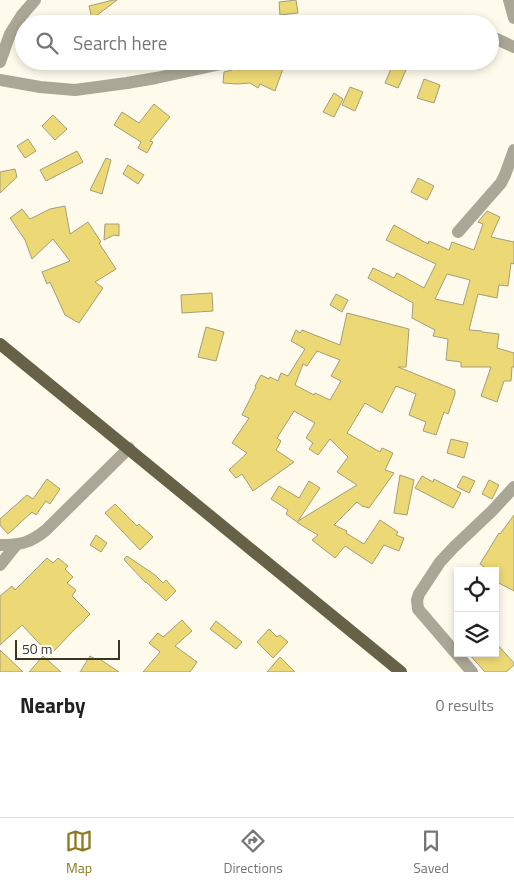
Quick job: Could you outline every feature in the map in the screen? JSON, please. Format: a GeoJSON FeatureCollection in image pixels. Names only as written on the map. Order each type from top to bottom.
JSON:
{"type":"FeatureCollection","features":[{"type":"Feature","properties":{"kind":"main road"},"geometry":{"type":"LineString","coordinates":[[0,344],[401,672]]}},
{"type":"Feature","properties":{"kind":"street"},"geometry":{"type":"LineString","coordinates":[[22,15],[35,0]]}},
{"type":"Feature","properties":{"kind":"street"},"geometry":{"type":"LineString","coordinates":[[509,0],[514,18]]}},
{"type":"Feature","properties":{"kind":"street"},"geometry":{"type":"LineString","coordinates":[[0,62],[10,34],[15,26]]}},
{"type":"Feature","properties":{"kind":"street"},"geometry":{"type":"LineString","coordinates":[[499,40],[514,47]]}},
{"type":"Feature","properties":{"kind":"street"},"geometry":{"type":"LineString","coordinates":[[0,80],[40,87],[75,90],[128,84],[193,70]]}},
{"type":"Feature","properties":{"kind":"street"},"geometry":{"type":"LineString","coordinates":[[458,232],[501,183],[514,150]]}},
{"type":"Feature","properties":{"kind":"street"},"geometry":{"type":"LineString","coordinates":[[0,544],[24,544],[36,538],[129,448]]}},
{"type":"Feature","properties":{"kind":"street"},"geometry":{"type":"LineString","coordinates":[[472,672],[418,609],[417,600],[440,562],[514,488]]}},
{"type":"Feature","properties":{"kind":"street"},"geometry":{"type":"LineString","coordinates":[[0,565],[16,545]]}},
{"type":"Feature","properties":{"kind":"building"},"geometry":{"type":"Polygon","coordinates":[[[117,0],[97,15],[91,15],[89,6],[117,0]]]}},
{"type":"Feature","properties":{"kind":"building"},"geometry":{"type":"Polygon","coordinates":[[[296,0],[298,13],[280,15],[279,2],[296,0]]]}},
{"type":"Feature","properties":{"kind":"building"},"geometry":{"type":"Polygon","coordinates":[[[231,70],[282,70],[275,91],[260,84],[258,88],[250,83],[223,83],[224,72],[231,70]]]}},
{"type":"Feature","properties":{"kind":"building"},"geometry":{"type":"Polygon","coordinates":[[[390,70],[406,70],[398,88],[385,83],[390,70]]]}},
{"type":"Feature","properties":{"kind":"building"},"geometry":{"type":"Polygon","coordinates":[[[424,79],[440,85],[434,103],[417,98],[424,79]]]}},
{"type":"Feature","properties":{"kind":"building"},"geometry":{"type":"Polygon","coordinates":[[[350,87],[363,92],[355,111],[342,105],[350,87]]]}},
{"type":"Feature","properties":{"kind":"building"},"geometry":{"type":"Polygon","coordinates":[[[334,93],[343,99],[334,117],[323,112],[334,93]]]}},
{"type":"Feature","properties":{"kind":"building"},"geometry":{"type":"Polygon","coordinates":[[[154,104],[170,117],[150,141],[153,142],[147,153],[138,148],[141,142],[114,125],[122,112],[139,123],[154,104]]]}},
{"type":"Feature","properties":{"kind":"building"},"geometry":{"type":"Polygon","coordinates":[[[53,115],[67,129],[55,140],[42,126],[53,115]]]}},
{"type":"Feature","properties":{"kind":"building"},"geometry":{"type":"Polygon","coordinates":[[[28,139],[36,151],[25,158],[17,146],[28,139]]]}},
{"type":"Feature","properties":{"kind":"building"},"geometry":{"type":"Polygon","coordinates":[[[77,151],[83,162],[46,181],[40,170],[77,151]]]}},
{"type":"Feature","properties":{"kind":"building"},"geometry":{"type":"Polygon","coordinates":[[[106,158],[111,160],[102,194],[90,190],[106,158]]]}},
{"type":"Feature","properties":{"kind":"building"},"geometry":{"type":"Polygon","coordinates":[[[128,165],[144,175],[138,184],[123,174],[128,165]]]}},
{"type":"Feature","properties":{"kind":"building"},"geometry":{"type":"Polygon","coordinates":[[[15,169],[17,177],[0,193],[0,172],[15,169]]]}},
{"type":"Feature","properties":{"kind":"building"},"geometry":{"type":"Polygon","coordinates":[[[418,178],[434,186],[427,200],[411,192],[418,178]]]}},
{"type":"Feature","properties":{"kind":"building"},"geometry":{"type":"Polygon","coordinates":[[[65,206],[70,234],[88,222],[116,269],[95,282],[103,288],[79,323],[65,315],[50,282],[47,284],[42,272],[70,261],[53,239],[32,259],[25,240],[10,218],[22,209],[30,219],[50,209],[65,206]]]}},
{"type":"Feature","properties":{"kind":"building"},"geometry":{"type":"Polygon","coordinates":[[[487,211],[500,217],[491,237],[514,242],[514,264],[511,263],[508,286],[499,285],[497,298],[478,294],[469,330],[499,334],[497,348],[514,353],[511,381],[504,381],[497,402],[481,396],[491,367],[461,367],[461,362],[446,360],[448,339],[433,336],[435,330],[412,318],[413,303],[368,278],[373,268],[394,278],[397,273],[424,288],[436,264],[386,240],[394,225],[428,244],[429,241],[449,250],[452,242],[474,250],[483,224],[478,222],[487,211]],[[447,274],[435,299],[463,305],[470,280],[447,274]]]}},
{"type":"Feature","properties":{"kind":"building"},"geometry":{"type":"Polygon","coordinates":[[[105,224],[119,224],[119,236],[114,235],[104,240],[105,224]]]}},
{"type":"Feature","properties":{"kind":"building"},"geometry":{"type":"Polygon","coordinates":[[[212,293],[213,311],[182,313],[181,295],[212,293]]]}},
{"type":"Feature","properties":{"kind":"building"},"geometry":{"type":"Polygon","coordinates":[[[336,294],[348,300],[342,312],[330,305],[336,294]]]}},
{"type":"Feature","properties":{"kind":"building"},"geometry":{"type":"Polygon","coordinates":[[[347,313],[409,329],[406,367],[398,367],[455,390],[448,414],[444,412],[436,435],[423,431],[426,422],[409,415],[416,394],[396,386],[382,413],[365,403],[347,433],[380,452],[382,448],[393,453],[385,470],[394,473],[369,508],[357,502],[334,525],[347,531],[346,533],[364,544],[380,520],[398,532],[396,535],[404,538],[399,551],[384,545],[372,564],[345,546],[335,558],[312,540],[318,535],[286,514],[288,510],[271,499],[279,486],[299,498],[309,481],[320,488],[298,521],[357,485],[337,472],[348,457],[330,439],[318,455],[309,449],[313,443],[306,438],[315,423],[294,411],[277,438],[281,441],[276,450],[294,462],[253,491],[242,474],[236,478],[229,470],[247,453],[232,443],[249,418],[242,415],[261,375],[278,381],[281,373],[288,376],[305,349],[291,341],[296,330],[300,333],[302,330],[340,345],[347,313]],[[317,351],[307,366],[303,364],[295,385],[314,395],[315,393],[330,400],[341,381],[331,376],[340,360],[317,351]]]}},
{"type":"Feature","properties":{"kind":"building"},"geometry":{"type":"Polygon","coordinates":[[[206,327],[224,332],[216,361],[198,357],[206,327]]]}},
{"type":"Feature","properties":{"kind":"building"},"geometry":{"type":"Polygon","coordinates":[[[451,439],[468,443],[464,458],[447,453],[451,439]]]}},
{"type":"Feature","properties":{"kind":"building"},"geometry":{"type":"Polygon","coordinates":[[[400,475],[414,480],[407,515],[394,513],[400,475]]]}},
{"type":"Feature","properties":{"kind":"building"},"geometry":{"type":"Polygon","coordinates":[[[422,476],[433,482],[434,479],[461,493],[453,508],[415,488],[422,476]]]}},
{"type":"Feature","properties":{"kind":"building"},"geometry":{"type":"Polygon","coordinates":[[[463,476],[475,481],[469,493],[457,487],[463,476]]]}},
{"type":"Feature","properties":{"kind":"building"},"geometry":{"type":"Polygon","coordinates":[[[47,479],[60,489],[50,504],[46,501],[36,515],[32,512],[8,534],[0,525],[0,519],[27,495],[33,499],[47,479]]]}},
{"type":"Feature","properties":{"kind":"building"},"geometry":{"type":"Polygon","coordinates":[[[489,480],[499,485],[492,499],[482,494],[489,480]]]}},
{"type":"Feature","properties":{"kind":"building"},"geometry":{"type":"Polygon","coordinates":[[[115,504],[137,526],[139,524],[153,537],[140,550],[105,513],[115,504]]]}},
{"type":"Feature","properties":{"kind":"building"},"geometry":{"type":"Polygon","coordinates":[[[514,515],[514,591],[499,583],[499,567],[484,567],[480,564],[514,515]]]}},
{"type":"Feature","properties":{"kind":"building"},"geometry":{"type":"Polygon","coordinates":[[[96,535],[107,543],[101,552],[90,545],[96,535]]]}},
{"type":"Feature","properties":{"kind":"building"},"geometry":{"type":"Polygon","coordinates":[[[127,556],[155,575],[163,583],[166,580],[176,591],[166,601],[126,562],[124,559],[127,556]]]}},
{"type":"Feature","properties":{"kind":"building"},"geometry":{"type":"Polygon","coordinates":[[[47,558],[53,563],[58,558],[68,566],[65,569],[73,577],[67,583],[76,590],[72,596],[90,614],[50,655],[22,625],[0,645],[0,596],[12,586],[15,590],[47,558]]]}},
{"type":"Feature","properties":{"kind":"building"},"geometry":{"type":"Polygon","coordinates":[[[182,620],[192,631],[175,646],[197,662],[190,672],[143,672],[160,652],[149,643],[158,633],[163,637],[182,620]]]}},
{"type":"Feature","properties":{"kind":"building"},"geometry":{"type":"Polygon","coordinates":[[[216,621],[242,642],[236,649],[210,629],[216,621]]]}},
{"type":"Feature","properties":{"kind":"building"},"geometry":{"type":"Polygon","coordinates":[[[269,629],[277,637],[280,635],[288,642],[273,658],[257,642],[269,629]]]}},
{"type":"Feature","properties":{"kind":"building"},"geometry":{"type":"Polygon","coordinates":[[[499,646],[514,663],[506,672],[485,672],[472,657],[499,657],[499,646]]]}},
{"type":"Feature","properties":{"kind":"building"},"geometry":{"type":"Polygon","coordinates":[[[0,650],[23,672],[0,672],[0,650]]]}},
{"type":"Feature","properties":{"kind":"building"},"geometry":{"type":"Polygon","coordinates":[[[43,656],[61,672],[29,672],[43,656]]]}},
{"type":"Feature","properties":{"kind":"building"},"geometry":{"type":"Polygon","coordinates":[[[90,656],[97,660],[98,658],[119,672],[80,672],[90,656]]]}},
{"type":"Feature","properties":{"kind":"building"},"geometry":{"type":"Polygon","coordinates":[[[280,657],[295,672],[267,672],[280,657]]]}}]}
